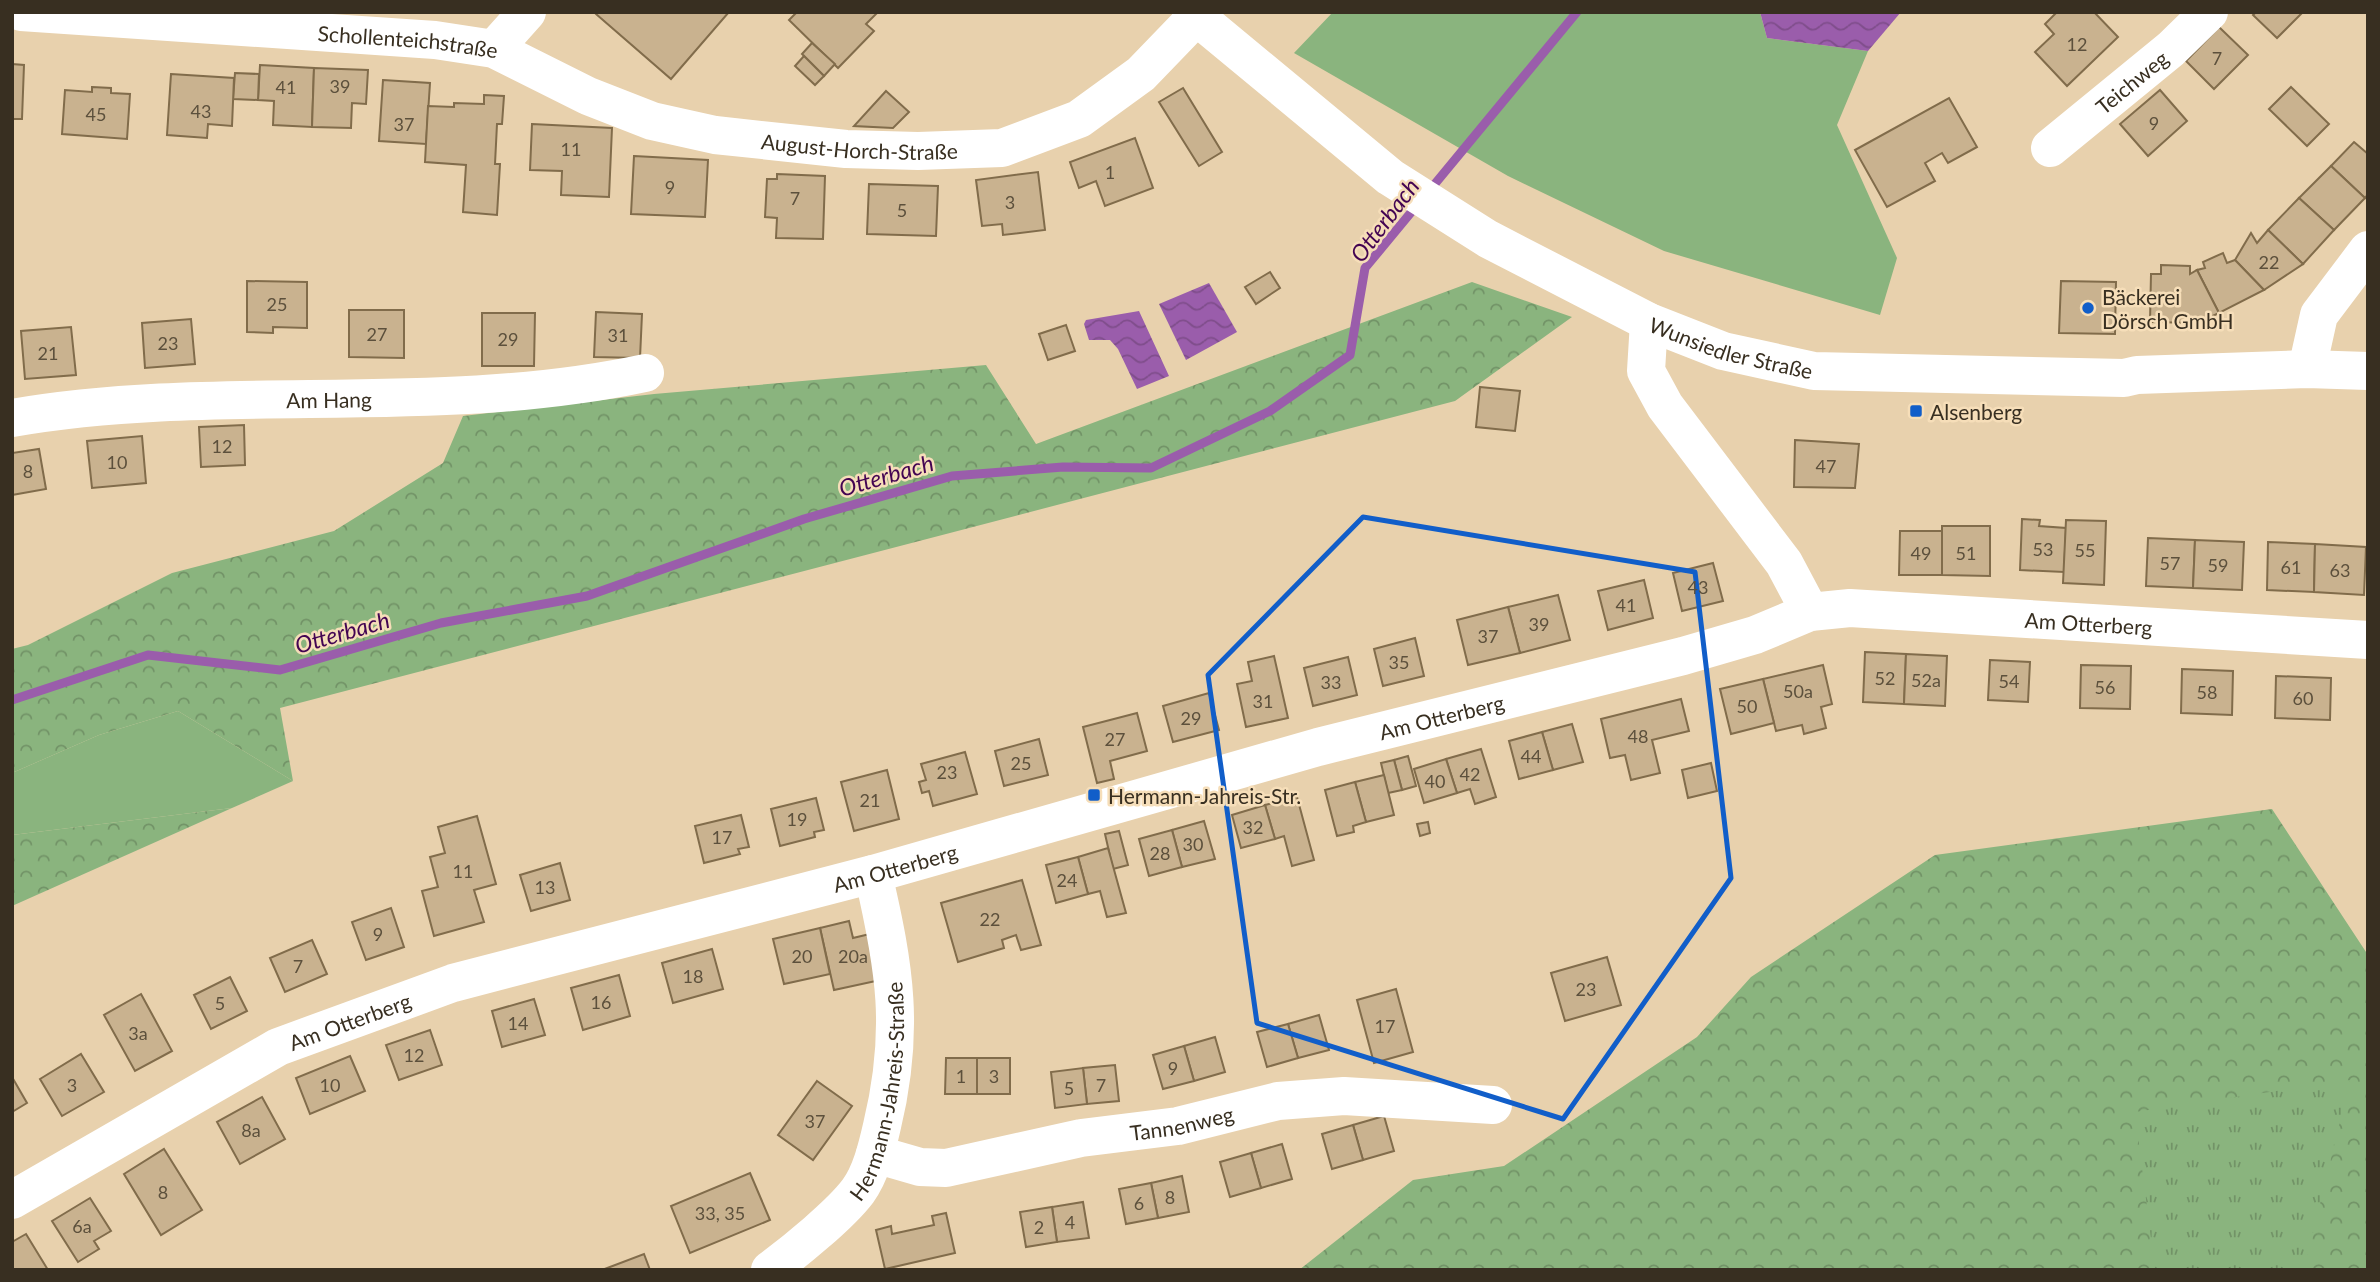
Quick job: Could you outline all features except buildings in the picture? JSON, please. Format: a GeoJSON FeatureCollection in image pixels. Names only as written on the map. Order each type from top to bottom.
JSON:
{"type":"FeatureCollection","features":[{"type":"Feature","properties":{"kind":"street","name":"Schollenteichstraße"},"geometry":{"type":"LineString","coordinates":[[21,12],[435,40],[494,49],[527,12]]}},
{"type":"Feature","properties":{"kind":"street","name":"Teichweg"},"geometry":{"type":"LineString","coordinates":[[2050,148],[2171,50],[2209,12]]}},
{"type":"Feature","properties":{"kind":"street","name":"August-Horch-Straße"},"geometry":{"type":"LineString","coordinates":[[494,49],[588,96],[652,121],[715,135],[846,149],[1002,148],[1079,119],[1141,74],[1194,15]]}},
{"type":"Feature","properties":{"kind":"street","name":"Wunsiedler Straße"},"geometry":{"type":"LineString","coordinates":[[1194,15],[1390,177],[1488,239],[1649,322],[1723,351],[1814,372],[2124,378],[2137,375],[2307,369],[2368,371]]}},
{"type":"Feature","properties":{"kind":"street"},"geometry":{"type":"LineString","coordinates":[[2307,369],[2319,315],[2368,250]]}},
{"type":"Feature","properties":{"kind":"street"},"geometry":{"type":"LineString","coordinates":[[1649,322],[1646,370],[1659,394],[1784,563],[1810,612]]}},
{"type":"Feature","properties":{"kind":"street","name":"Am Hang"},"geometry":{"type":"LineString","coordinates":[[12,418],[62,410],[181,403],[456,398],[593,384],[645,373]]}},
{"type":"Feature","properties":{"kind":"street","name":"Am Otterberg"},"geometry":{"type":"LineString","coordinates":[[12,1200],[278,1047],[453,983],[873,874],[1318,747],[1683,656],[1755,635],[1810,612],[1850,608],[2368,639]]}},
{"type":"Feature","properties":{"kind":"street","name":"Hermann-Jahreis-Straße"},"geometry":{"type":"LineString","coordinates":[[770,1270],[791,1254],[858,1191],[875,1154],[891,1090],[898,1020],[889,944],[873,874]]}},
{"type":"Feature","properties":{"kind":"street","name":"Tannenweg"},"geometry":{"type":"LineString","coordinates":[[875,1154],[920,1167],[946,1168],[1081,1138],[1178,1126],[1278,1101],[1344,1096],[1493,1105]]}},
{"type":"Feature","properties":{"kind":"highlighted area"},"geometry":{"type":"Polygon","coordinates":[[[1363,517],[1695,572],[1731,878],[1563,1119],[1257,1023],[1208,675],[1363,517]]]}},
{"type":"Feature","properties":{"kind":"green space"},"geometry":{"type":"Polygon","coordinates":[[[1333,12],[1760,12],[1767,38],[1868,51],[1837,125],[1897,258],[1880,315],[1664,251],[1508,176],[1294,53],[1333,12]]]}},
{"type":"Feature","properties":{"kind":"green space"},"geometry":{"type":"Polygon","coordinates":[[[1472,282],[1572,317],[1455,401],[280,708],[293,781],[178,711],[99,735],[12,773],[12,649],[28,645],[172,573],[334,531],[443,463],[463,416],[654,394],[986,365],[1036,444],[1472,282]]]}},
{"type":"Feature","properties":{"kind":"green space"},"geometry":{"type":"Polygon","coordinates":[[[178,711],[293,781],[232,808],[12,835],[12,773],[99,735],[178,711]]]}},
{"type":"Feature","properties":{"kind":"green space"},"geometry":{"type":"Polygon","coordinates":[[[232,808],[12,906],[12,835],[232,808]]]}},
{"type":"Feature","properties":{"kind":"green space"},"geometry":{"type":"Polygon","coordinates":[[[2272,809],[2368,955],[2368,1270],[1299,1270],[1413,1180],[1504,1166],[1697,1037],[1751,977],[1935,855],[2272,809]]]}},
{"type":"Feature","properties":{"kind":"green space"},"geometry":{"type":"Polygon","coordinates":[[[2350,1080],[2304,1270],[2155,1270],[2135,1112],[2350,1080]]]}},
{"type":"Feature","properties":{"kind":"water"},"geometry":{"type":"Polygon","coordinates":[[[1760,12],[1901,12],[1868,51],[1767,38],[1760,12]]]}},
{"type":"Feature","properties":{"kind":"water"},"geometry":{"type":"Polygon","coordinates":[[[1209,283],[1237,332],[1186,360],[1159,304],[1209,283]]]}},
{"type":"Feature","properties":{"kind":"water"},"geometry":{"type":"Polygon","coordinates":[[[1139,311],[1169,376],[1137,389],[1118,349],[1110,340],[1089,340],[1084,324],[1086,320],[1139,311]]]}},
{"type":"Feature","properties":{"kind":"waterway","name":"Otterbach"},"geometry":{"type":"LineString","coordinates":[[1429,191],[1577,12]]}},
{"type":"Feature","properties":{"kind":"waterway","name":"Otterbach"},"geometry":{"type":"LineString","coordinates":[[12,700],[148,655],[280,670],[441,623],[587,596],[804,519],[952,476],[1063,467],[1151,468],[1270,411],[1350,355],[1365,268],[1418,204]]}},
{"type":"Feature","properties":{"kind":"place","name":"Bäckerei Dörsch GmbH"},"geometry":{"type":"Point","coordinates":[2088,308]}},
{"type":"Feature","properties":{"kind":"place","name":"Alsenberg"},"geometry":{"type":"Point","coordinates":[1916,411]}},
{"type":"Feature","properties":{"kind":"place","name":"Hermann-Jahreis-Str."},"geometry":{"type":"Point","coordinates":[1094,795]}}]}
